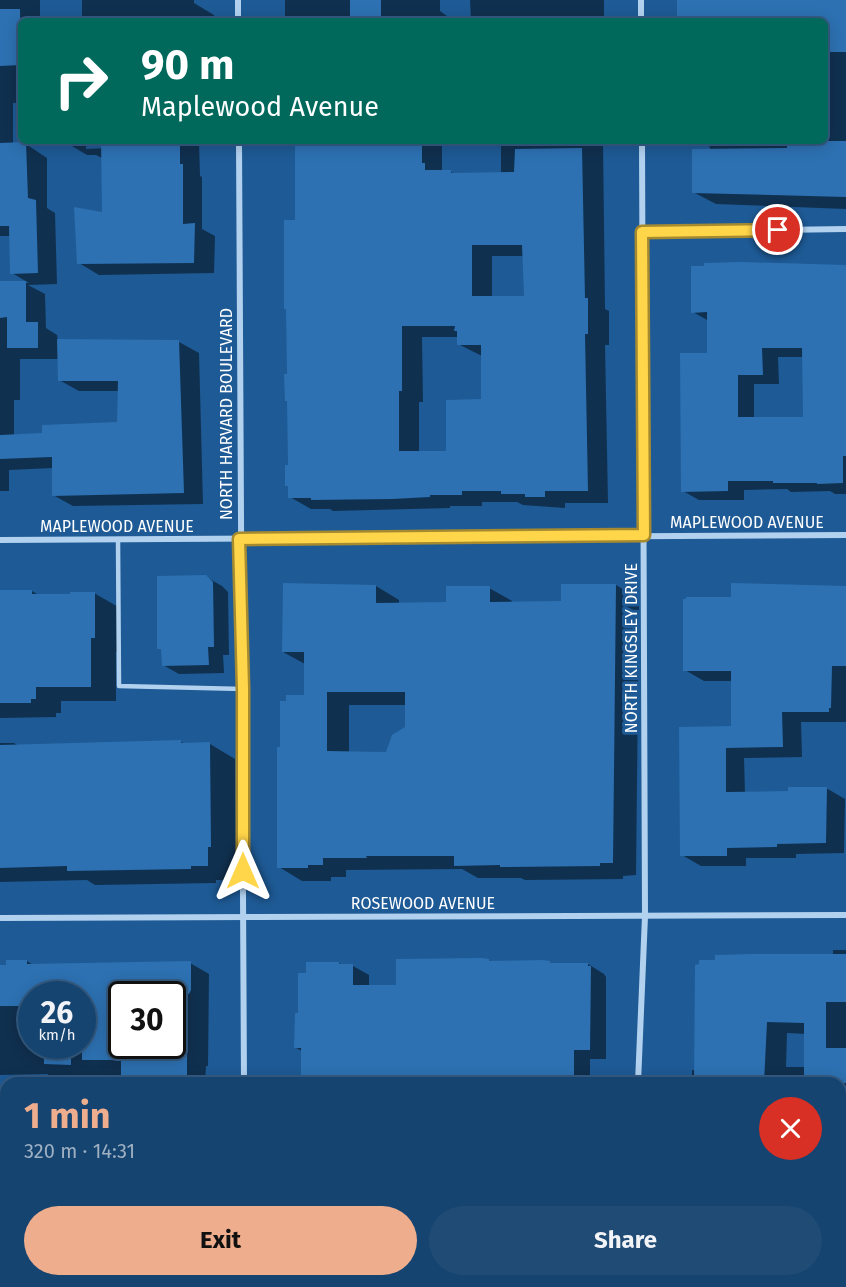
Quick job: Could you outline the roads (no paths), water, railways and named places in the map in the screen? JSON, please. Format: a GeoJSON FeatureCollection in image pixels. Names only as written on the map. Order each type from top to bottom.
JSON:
{"type":"FeatureCollection","features":[{"type":"Feature","properties":{"kind":"street"},"geometry":{"type":"LineString","coordinates":[[238,0],[238,18]]}},
{"type":"Feature","properties":{"kind":"street"},"geometry":{"type":"LineString","coordinates":[[641,0],[641,18]]}},
{"type":"Feature","properties":{"kind":"street","name":"NORTH HARVARD BOULEVARD"},"geometry":{"type":"LineString","coordinates":[[239,144],[239,539],[243,689],[244,1077]]}},
{"type":"Feature","properties":{"kind":"street","name":"NORTH KINGSLEY DRIVE"},"geometry":{"type":"LineString","coordinates":[[638,1077],[645,916],[642,144]]}},
{"type":"Feature","properties":{"kind":"street"},"geometry":{"type":"LineString","coordinates":[[642,232],[846,230]]}},
{"type":"Feature","properties":{"kind":"street","name":"MAPLEWOOD AVENUE"},"geometry":{"type":"LineString","coordinates":[[0,540],[846,535]]}},
{"type":"Feature","properties":{"kind":"street","name":"ROSEWOOD AVENUE"},"geometry":{"type":"LineString","coordinates":[[0,918],[846,915]]}},
{"type":"Feature","properties":{"kind":"lane"},"geometry":{"type":"LineString","coordinates":[[118,539],[119,686],[243,689]]}}]}
